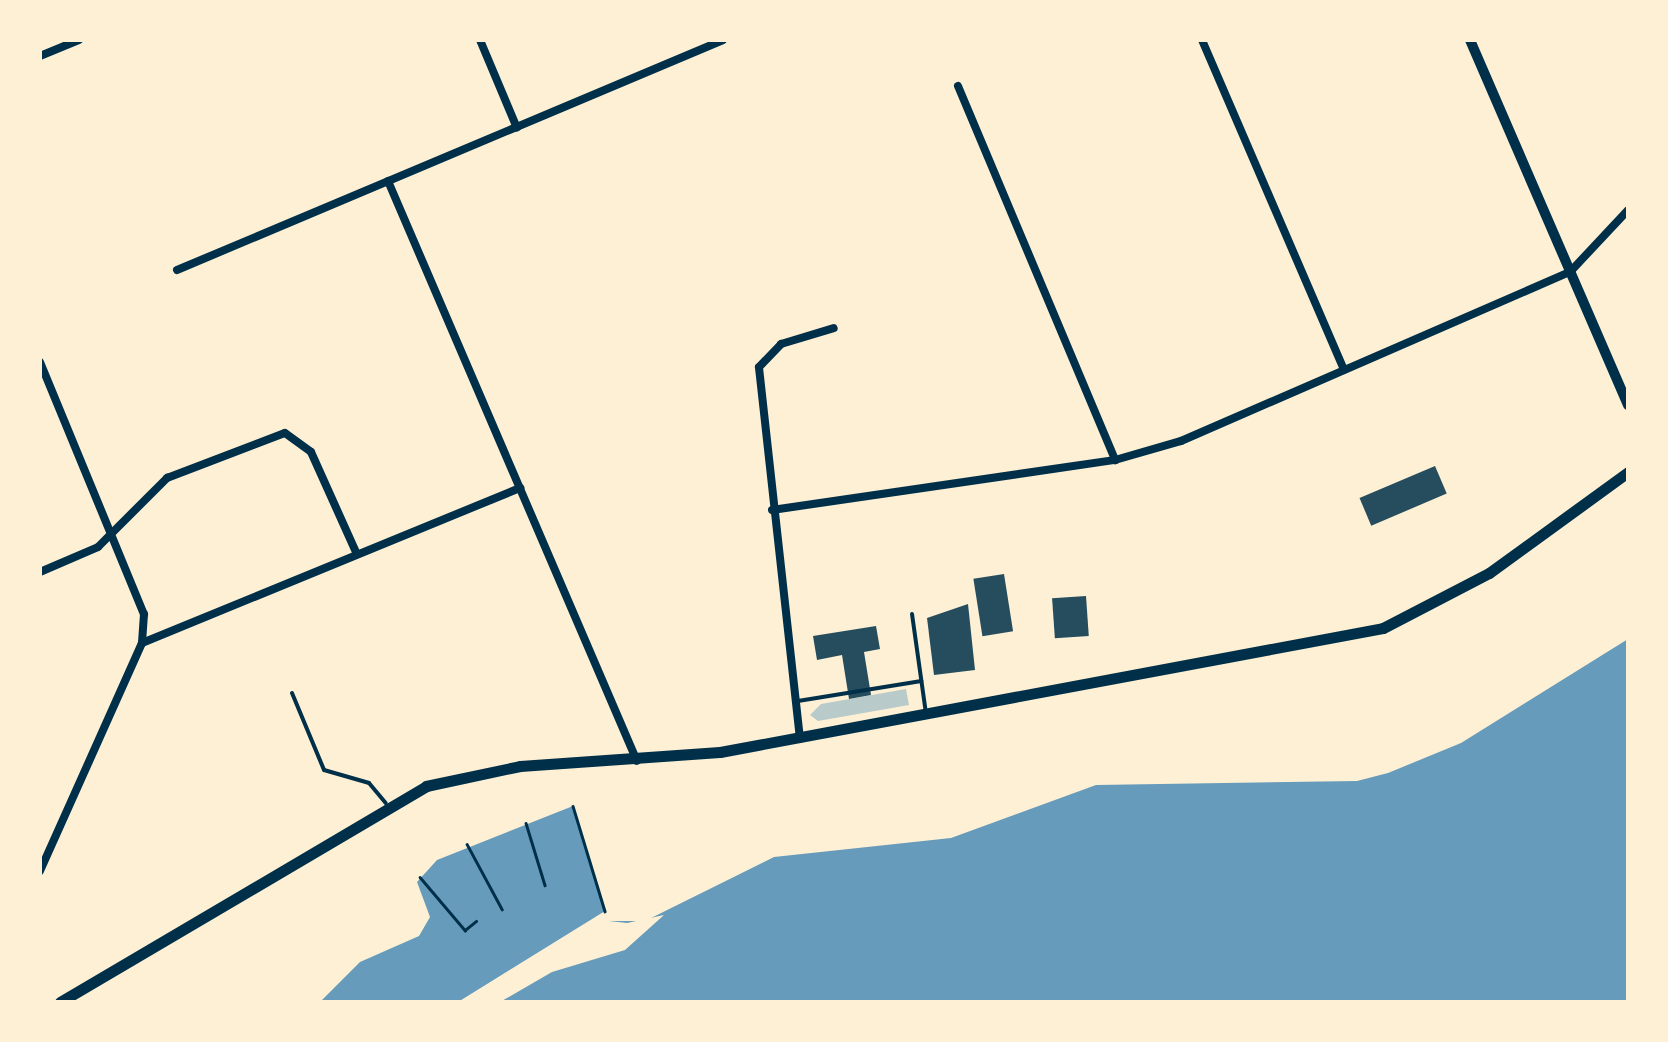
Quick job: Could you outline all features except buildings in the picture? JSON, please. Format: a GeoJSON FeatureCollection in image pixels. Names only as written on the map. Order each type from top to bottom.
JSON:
{"type":"FeatureCollection","features":[{"type":"Feature","properties":{"kind":"main road"},"geometry":{"type":"LineString","coordinates":[[1470,40],[1628,405]]}},
{"type":"Feature","properties":{"kind":"main road"},"geometry":{"type":"LineString","coordinates":[[60,1002],[386,802],[464,774],[638,761],[926,718],[1383,628],[1489,572],[1628,472]]}},
{"type":"Feature","properties":{"kind":"street"},"geometry":{"type":"LineString","coordinates":[[40,56],[79,40]]}},
{"type":"Feature","properties":{"kind":"street"},"geometry":{"type":"LineString","coordinates":[[480,40],[517,128]]}},
{"type":"Feature","properties":{"kind":"street"},"geometry":{"type":"LineString","coordinates":[[177,270],[724,40]]}},
{"type":"Feature","properties":{"kind":"street"},"geometry":{"type":"LineString","coordinates":[[1202,40],[1344,370]]}},
{"type":"Feature","properties":{"kind":"street"},"geometry":{"type":"LineString","coordinates":[[958,86],[1114,460]]}},
{"type":"Feature","properties":{"kind":"street"},"geometry":{"type":"LineString","coordinates":[[388,181],[638,761]]}},
{"type":"Feature","properties":{"kind":"street"},"geometry":{"type":"LineString","coordinates":[[772,510],[1114,460],[1344,370],[1570,272],[1628,210]]}},
{"type":"Feature","properties":{"kind":"street"},"geometry":{"type":"LineString","coordinates":[[800,738],[772,510],[760,367],[780,344],[834,328]]}},
{"type":"Feature","properties":{"kind":"street"},"geometry":{"type":"LineString","coordinates":[[40,362],[144,614],[142,642],[40,871]]}},
{"type":"Feature","properties":{"kind":"street"},"geometry":{"type":"LineString","coordinates":[[40,572],[114,534],[131,505],[167,478],[285,433],[311,452],[356,552]]}},
{"type":"Feature","properties":{"kind":"street"},"geometry":{"type":"LineString","coordinates":[[142,642],[520,488]]}},
{"type":"Feature","properties":{"kind":"lane"},"geometry":{"type":"LineString","coordinates":[[912,614],[926,718]]}},
{"type":"Feature","properties":{"kind":"lane"},"geometry":{"type":"LineString","coordinates":[[794,702],[922,680]]}},
{"type":"Feature","properties":{"kind":"lane"},"geometry":{"type":"LineString","coordinates":[[292,693],[324,770],[369,783],[386,802]]}},
{"type":"Feature","properties":{"kind":"path"},"geometry":{"type":"LineString","coordinates":[[573,806],[605,911]]}},
{"type":"Feature","properties":{"kind":"path"},"geometry":{"type":"LineString","coordinates":[[526,823],[544,884]]}},
{"type":"Feature","properties":{"kind":"path"},"geometry":{"type":"LineString","coordinates":[[467,844],[502,908]]}},
{"type":"Feature","properties":{"kind":"path"},"geometry":{"type":"LineString","coordinates":[[420,877],[465,930],[476,921]]}},
{"type":"Feature","properties":{"kind":"shaded area"},"geometry":{"type":"Polygon","coordinates":[[[906,689],[909,705],[818,721],[810,715],[821,704],[906,689]]]}},
{"type":"Feature","properties":{"kind":"water"},"geometry":{"type":"Polygon","coordinates":[[[1628,639],[1628,1002],[320,1002],[360,962],[419,936],[430,917],[417,882],[437,860],[573,806],[608,921],[645,921],[774,857],[951,838],[1096,785],[1357,781],[1388,773],[1461,743],[1628,639]]]}},
{"type":"Feature","properties":{"kind":"pier"},"geometry":{"type":"Polygon","coordinates":[[[605,911],[609,921],[627,923],[664,915],[625,950],[552,972],[500,1002],[458,1002],[605,911]]]}}]}
